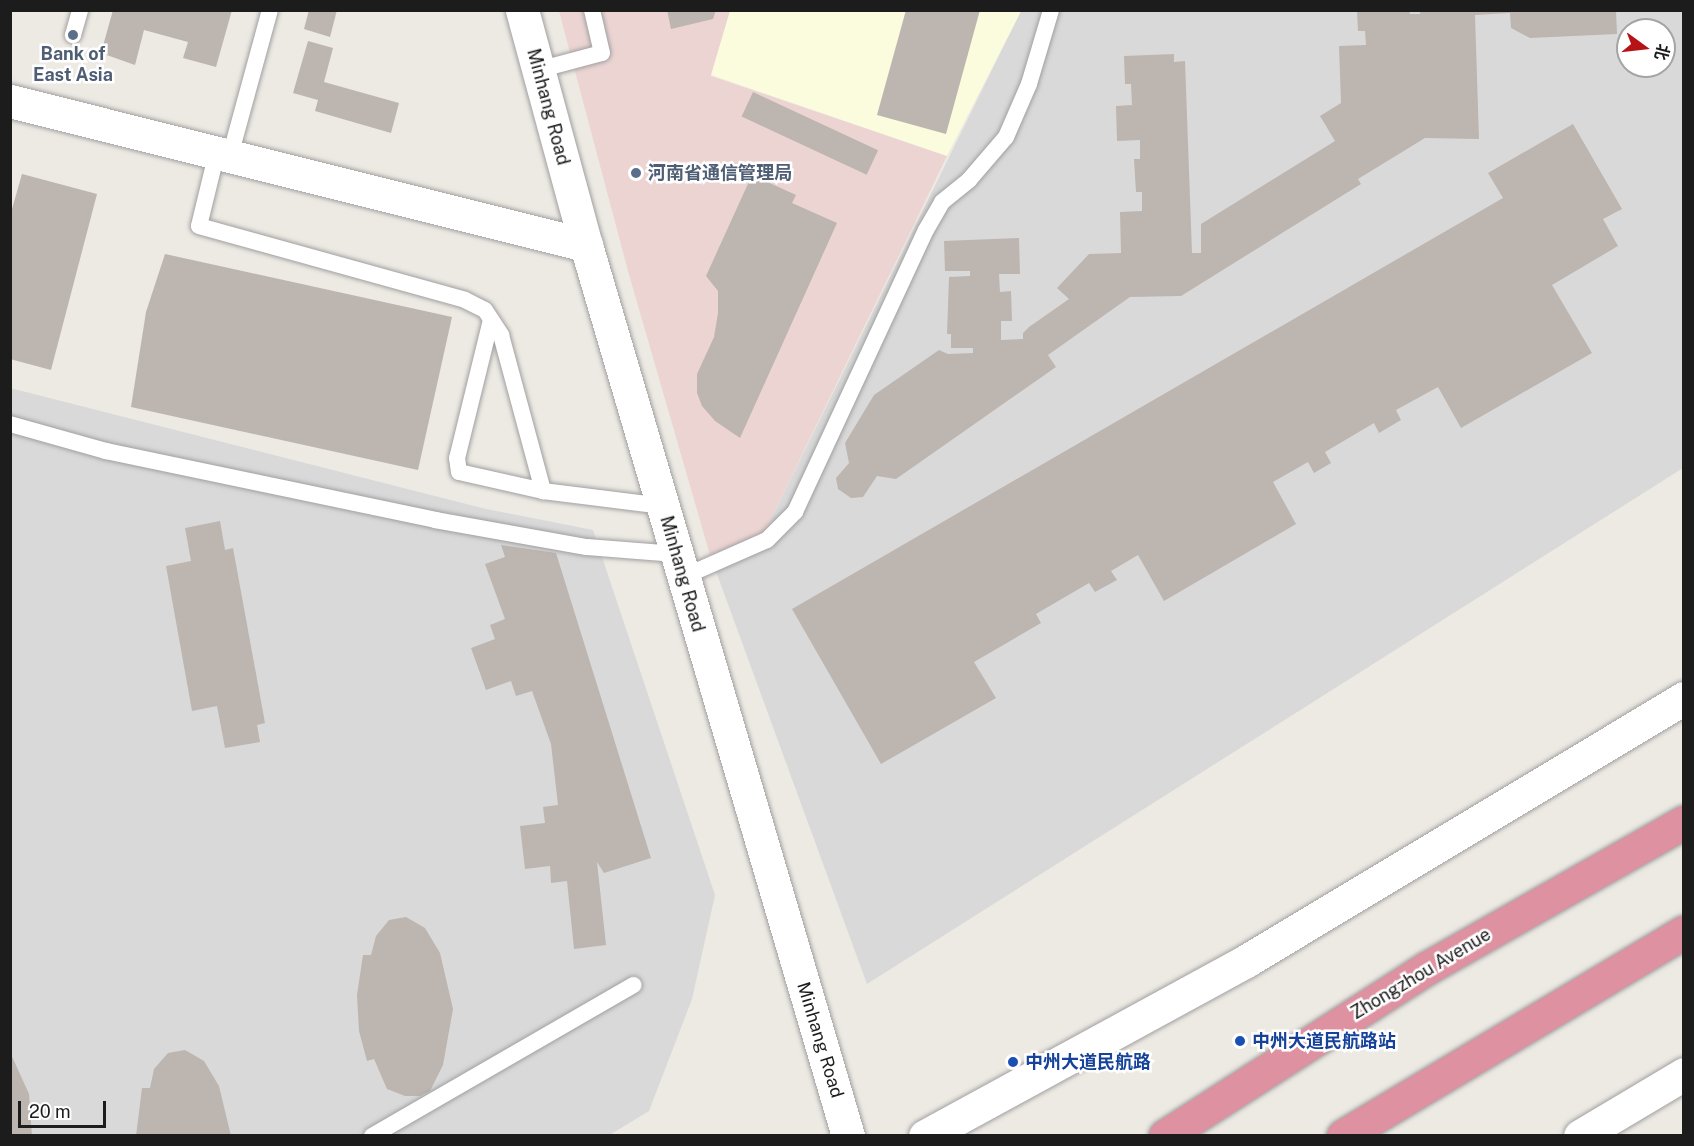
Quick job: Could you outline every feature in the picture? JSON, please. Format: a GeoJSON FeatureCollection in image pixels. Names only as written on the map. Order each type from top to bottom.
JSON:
{"type":"FeatureCollection","features":[{"type":"Feature","properties":{"kind":"highway","name":"Zhongzhou Avenue"},"geometry":{"type":"LineString","coordinates":[[1165,1136],[1427,968],[1683,822]]}},
{"type":"Feature","properties":{"kind":"highway"},"geometry":{"type":"LineString","coordinates":[[1343,1136],[1683,932]]}},
{"type":"Feature","properties":{"kind":"street","name":"Minhang Road"},"geometry":{"type":"LineString","coordinates":[[522,10],[586,245],[848,1136]]}},
{"type":"Feature","properties":{"kind":"street"},"geometry":{"type":"LineString","coordinates":[[10,101],[586,245]]}},
{"type":"Feature","properties":{"kind":"street"},"geometry":{"type":"LineString","coordinates":[[925,1136],[1246,962],[1683,698]]}},
{"type":"Feature","properties":{"kind":"street"},"geometry":{"type":"LineString","coordinates":[[1580,1136],[1683,1074]]}},
{"type":"Feature","properties":{"kind":"lane"},"geometry":{"type":"LineString","coordinates":[[73,35],[80,10]]}},
{"type":"Feature","properties":{"kind":"lane"},"geometry":{"type":"LineString","coordinates":[[270,10],[199,226],[465,300],[485,310],[501,335],[543,491]]}},
{"type":"Feature","properties":{"kind":"lane"},"geometry":{"type":"LineString","coordinates":[[538,70],[602,54],[592,10]]}},
{"type":"Feature","properties":{"kind":"lane"},"geometry":{"type":"LineString","coordinates":[[10,424],[106,451],[435,520],[680,565],[768,540],[795,512],[926,230],[942,202],[969,180],[1006,137],[1029,84],[1051,10]]}},
{"type":"Feature","properties":{"kind":"lane"},"geometry":{"type":"LineString","coordinates":[[491,320],[457,458],[459,472],[543,491],[663,506]]}},
{"type":"Feature","properties":{"kind":"lane"},"geometry":{"type":"LineString","coordinates":[[372,1136],[633,986]]}},
{"type":"Feature","properties":{"kind":"shaded area"},"geometry":{"type":"Polygon","coordinates":[[[559,11],[730,11],[711,76],[947,156],[764,533],[710,555],[628,271],[559,11]]]}},
{"type":"Feature","properties":{"kind":"shaded area"},"geometry":{"type":"Polygon","coordinates":[[[730,11],[1021,11],[947,156],[711,75],[730,11]]]}},
{"type":"Feature","properties":{"kind":"shaded area"},"geometry":{"type":"Polygon","coordinates":[[[1021,11],[1683,11],[1683,468],[867,984],[710,555],[764,533],[1021,11]]]}},
{"type":"Feature","properties":{"kind":"shaded area"},"geometry":{"type":"Polygon","coordinates":[[[10,388],[486,509],[593,530],[715,895],[692,999],[649,1111],[608,1136],[11,1135],[10,388]]]}},
{"type":"Feature","properties":{"kind":"building"},"geometry":{"type":"Polygon","coordinates":[[[113,10],[232,10],[216,67],[183,58],[188,42],[144,30],[135,65],[101,53],[113,10]]]}},
{"type":"Feature","properties":{"kind":"building"},"geometry":{"type":"Polygon","coordinates":[[[309,10],[337,10],[330,37],[304,29],[309,10]]]}},
{"type":"Feature","properties":{"kind":"building"},"geometry":{"type":"Polygon","coordinates":[[[667,10],[716,10],[713,19],[671,29],[667,10]]]}},
{"type":"Feature","properties":{"kind":"building"},"geometry":{"type":"Polygon","coordinates":[[[906,10],[980,10],[946,134],[877,115],[906,10]]]}},
{"type":"Feature","properties":{"kind":"building"},"geometry":{"type":"Polygon","coordinates":[[[1357,10],[1409,10],[1410,14],[1420,14],[1420,10],[1616,10],[1616,34],[1530,38],[1511,28],[1510,13],[1475,15],[1479,139],[1425,138],[1358,179],[1361,184],[1181,296],[1130,297],[1048,355],[1056,367],[896,479],[877,476],[863,497],[851,498],[838,489],[836,478],[849,463],[845,443],[874,395],[939,350],[948,354],[973,353],[973,348],[951,348],[951,334],[947,334],[949,277],[970,276],[970,271],[945,271],[944,241],[1019,238],[1020,274],[999,274],[1000,292],[1011,291],[1012,321],[1001,321],[1001,340],[1023,339],[1023,333],[1029,327],[1069,299],[1057,288],[1089,254],[1121,253],[1120,212],[1142,211],[1142,192],[1136,192],[1134,159],[1140,159],[1140,140],[1117,141],[1116,106],[1132,105],[1131,84],[1125,84],[1124,56],[1174,54],[1174,62],[1185,61],[1192,253],[1201,253],[1201,224],[1335,141],[1320,116],[1341,103],[1339,46],[1366,45],[1365,31],[1358,31],[1357,10]]]}},
{"type":"Feature","properties":{"kind":"building"},"geometry":{"type":"Polygon","coordinates":[[[308,41],[333,48],[324,82],[399,103],[391,133],[315,111],[318,100],[293,93],[308,41]]]}},
{"type":"Feature","properties":{"kind":"building"},"geometry":{"type":"Polygon","coordinates":[[[753,92],[878,150],[867,175],[742,116],[753,92]]]}},
{"type":"Feature","properties":{"kind":"building"},"geometry":{"type":"Polygon","coordinates":[[[1573,124],[1622,209],[1603,219],[1618,246],[1552,285],[1592,353],[1461,428],[1438,387],[1396,410],[1401,420],[1379,433],[1374,423],[1325,452],[1331,463],[1314,473],[1308,462],[1273,482],[1296,524],[1164,601],[1138,555],[1111,571],[1117,580],[1095,592],[1089,583],[1036,614],[1041,623],[974,662],[996,698],[881,764],[792,609],[1503,198],[1488,173],[1573,124]]]}},
{"type":"Feature","properties":{"kind":"building"},"geometry":{"type":"Polygon","coordinates":[[[22,174],[97,194],[51,370],[10,359],[10,216],[22,174]]]}},
{"type":"Feature","properties":{"kind":"building"},"geometry":{"type":"Polygon","coordinates":[[[752,175],[796,195],[792,203],[837,223],[740,438],[715,421],[702,406],[697,393],[697,374],[714,337],[718,313],[718,291],[706,276],[752,175]]]}},
{"type":"Feature","properties":{"kind":"building"},"geometry":{"type":"Polygon","coordinates":[[[165,254],[452,317],[418,470],[131,407],[146,312],[165,254]]]}},
{"type":"Feature","properties":{"kind":"building"},"geometry":{"type":"Polygon","coordinates":[[[220,521],[225,550],[233,548],[265,723],[257,725],[260,742],[225,748],[217,706],[192,711],[166,566],[191,561],[185,528],[220,521]]]}},
{"type":"Feature","properties":{"kind":"building"},"geometry":{"type":"Polygon","coordinates":[[[501,545],[556,553],[651,858],[604,873],[597,862],[606,945],[574,949],[567,881],[551,883],[550,866],[525,869],[520,826],[545,823],[543,807],[558,805],[551,744],[532,691],[516,696],[511,681],[486,690],[471,648],[495,639],[490,625],[505,619],[485,564],[505,557],[501,545]]]}},
{"type":"Feature","properties":{"kind":"building"},"geometry":{"type":"Polygon","coordinates":[[[406,917],[425,928],[440,953],[453,1009],[443,1065],[430,1091],[420,1096],[405,1096],[387,1089],[374,1059],[367,1061],[359,1031],[357,995],[363,955],[371,955],[376,936],[389,920],[406,917]]]}},
{"type":"Feature","properties":{"kind":"building"},"geometry":{"type":"Polygon","coordinates":[[[185,1050],[204,1061],[219,1086],[231,1136],[136,1136],[142,1088],[150,1088],[154,1069],[168,1053],[185,1050]]]}},
{"type":"Feature","properties":{"kind":"building"},"geometry":{"type":"Polygon","coordinates":[[[10,1052],[29,1094],[32,1136],[10,1136],[10,1052]]]}},
{"type":"Feature","properties":{"kind":"place","name":"Bank of East Asia"},"geometry":{"type":"Point","coordinates":[73,35]}},
{"type":"Feature","properties":{"kind":"place","name":"河南省通信管理局"},"geometry":{"type":"Point","coordinates":[636,173]}},
{"type":"Feature","properties":{"kind":"place","name":"中州大道民航路站"},"geometry":{"type":"Point","coordinates":[1240,1041]}},
{"type":"Feature","properties":{"kind":"place","name":"中州大道民航路"},"geometry":{"type":"Point","coordinates":[1013,1062]}}]}
